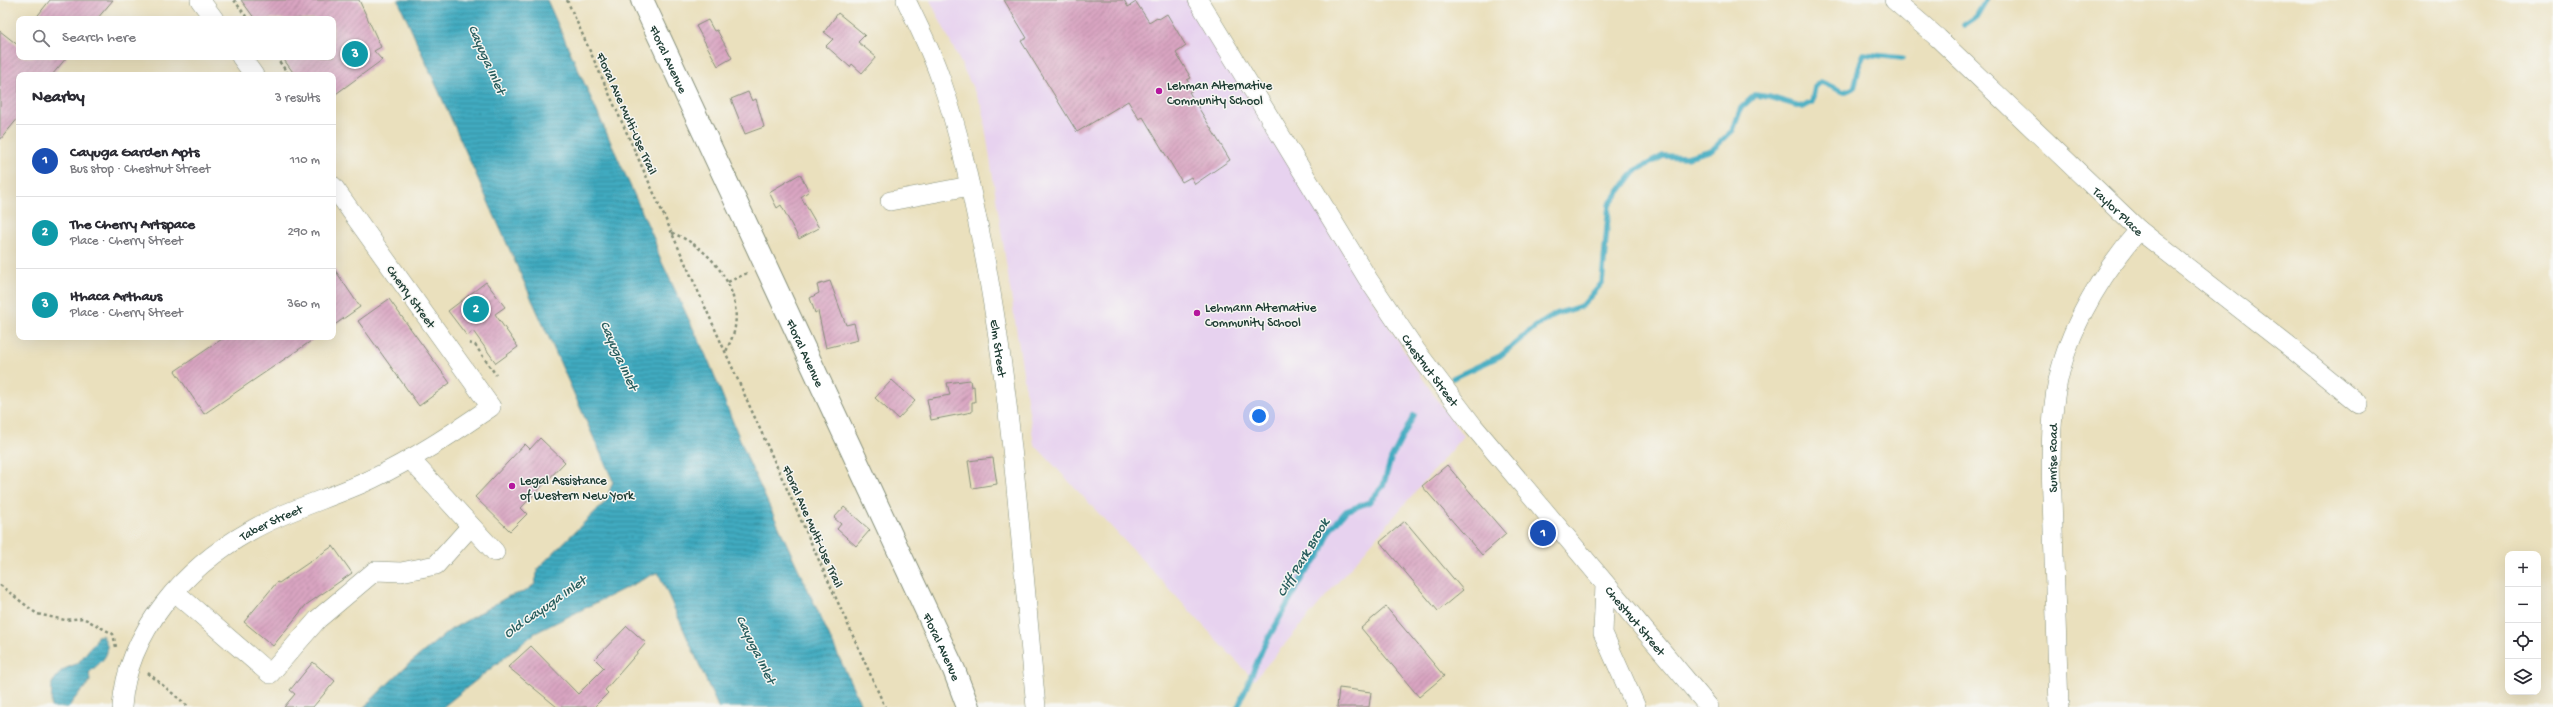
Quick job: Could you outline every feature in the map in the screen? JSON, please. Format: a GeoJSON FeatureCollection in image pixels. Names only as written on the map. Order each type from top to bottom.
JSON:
{"type":"FeatureCollection","features":[{"type":"Feature","properties":{"kind":"main road","name":"Floral Avenue"},"geometry":{"type":"LineString","coordinates":[[642,0],[941,642],[968,707]]}},
{"type":"Feature","properties":{"kind":"street"},"geometry":{"type":"LineString","coordinates":[[200,0],[212,16]]}},
{"type":"Feature","properties":{"kind":"street","name":"Elm Street"},"geometry":{"type":"LineString","coordinates":[[906,0],[941,78],[970,186],[987,270],[1005,374],[1036,707]]}},
{"type":"Feature","properties":{"kind":"street","name":"Chestnut Street"},"geometry":{"type":"LineString","coordinates":[[1198,0],[1368,279],[1417,352],[1474,427],[1574,543],[1605,584],[1709,707]]}},
{"type":"Feature","properties":{"kind":"street","name":"Taylor Place"},"geometry":{"type":"LineString","coordinates":[[1894,0],[1938,38],[2139,230],[2292,349],[2359,404]]}},
{"type":"Feature","properties":{"kind":"street"},"geometry":{"type":"LineString","coordinates":[[243,60],[252,72]]}},
{"type":"Feature","properties":{"kind":"street"},"geometry":{"type":"LineString","coordinates":[[890,201],[970,186]]}},
{"type":"Feature","properties":{"kind":"street","name":"Cherry Street"},"geometry":{"type":"LineString","coordinates":[[336,190],[491,407]]}},
{"type":"Feature","properties":{"kind":"street","name":"Sunrise Road"},"geometry":{"type":"LineString","coordinates":[[2059,707],[2052,474],[2054,404],[2061,371],[2084,310],[2102,277],[2139,230]]}},
{"type":"Feature","properties":{"kind":"street","name":"Taber Street"},"geometry":{"type":"LineString","coordinates":[[122,707],[122,662],[149,623],[175,592],[210,557],[250,531],[280,516],[372,479],[410,459],[491,407]]}},
{"type":"Feature","properties":{"kind":"street"},"geometry":{"type":"LineString","coordinates":[[410,459],[495,552]]}},
{"type":"Feature","properties":{"kind":"street"},"geometry":{"type":"LineString","coordinates":[[175,592],[270,674],[318,619],[375,571],[401,572],[436,565],[471,526]]}},
{"type":"Feature","properties":{"kind":"street"},"geometry":{"type":"LineString","coordinates":[[1605,584],[1603,633],[1636,707]]}},
{"type":"Feature","properties":{"kind":"path"},"geometry":{"type":"LineString","coordinates":[[234,0],[246,16]]}},
{"type":"Feature","properties":{"kind":"path","name":"Floral Ave Multi-Use Trail"},"geometry":{"type":"LineString","coordinates":[[566,0],[885,707]]}},
{"type":"Feature","properties":{"kind":"path"},"geometry":{"type":"LineString","coordinates":[[278,60],[287,72]]}},
{"type":"Feature","properties":{"kind":"path"},"geometry":{"type":"LineString","coordinates":[[671,233],[687,239],[703,251],[728,282],[735,314],[734,332],[726,352]]}},
{"type":"Feature","properties":{"kind":"path"},"geometry":{"type":"LineString","coordinates":[[0,585],[37,614],[66,620],[83,618],[105,628],[113,634],[122,662],[144,670],[189,707]]}},
{"type":"Feature","properties":{"kind":"shaded area","name":"Lehmann Alternative Community School"},"geometry":{"type":"Polygon","coordinates":[[[930,0],[1189,0],[1411,362],[1463,436],[1254,680],[1034,444],[982,107],[930,0]]]}},
{"type":"Feature","properties":{"kind":"water"},"geometry":{"type":"Polygon","coordinates":[[[398,0],[547,0],[655,241],[658,254],[709,362],[749,462],[862,707],[718,707],[658,572],[535,633],[443,707],[364,707],[404,668],[450,630],[509,596],[524,592],[535,584],[538,568],[606,501],[613,481],[398,0]]]}},
{"type":"Feature","properties":{"kind":"water"},"geometry":{"type":"Polygon","coordinates":[[[102,635],[106,642],[107,652],[102,660],[89,673],[90,681],[88,685],[69,707],[51,707],[52,683],[62,670],[78,663],[95,642],[97,636],[102,635]]]}},
{"type":"Feature","properties":{"kind":"building"},"geometry":{"type":"Polygon","coordinates":[[[50,0],[113,0],[100,16],[37,16],[50,0]]]}},
{"type":"Feature","properties":{"kind":"building"},"geometry":{"type":"Polygon","coordinates":[[[241,0],[359,0],[381,47],[374,51],[382,60],[336,94],[336,72],[293,72],[284,60],[336,60],[336,16],[253,16],[241,0]]]}},
{"type":"Feature","properties":{"kind":"building","name":"Lehman Alternative Community School"},"geometry":{"type":"Polygon","coordinates":[[[1004,0],[1124,0],[1128,7],[1136,2],[1149,22],[1157,17],[1159,19],[1167,14],[1186,46],[1176,53],[1191,78],[1187,80],[1193,90],[1189,92],[1230,160],[1195,184],[1191,177],[1182,182],[1143,117],[1139,119],[1128,101],[1077,132],[1021,41],[1027,38],[1004,0]]]}},
{"type":"Feature","properties":{"kind":"building"},"geometry":{"type":"Polygon","coordinates":[[[838,13],[865,35],[858,42],[876,57],[862,73],[852,64],[850,67],[826,46],[833,39],[824,32],[838,13]]]}},
{"type":"Feature","properties":{"kind":"building"},"geometry":{"type":"Polygon","coordinates":[[[708,20],[714,31],[717,30],[732,58],[718,66],[696,26],[708,20]]]}},
{"type":"Feature","properties":{"kind":"building"},"geometry":{"type":"Polygon","coordinates":[[[0,31],[16,44],[16,60],[64,60],[54,72],[16,72],[16,121],[0,140],[0,31]]]}},
{"type":"Feature","properties":{"kind":"building"},"geometry":{"type":"Polygon","coordinates":[[[748,92],[752,101],[756,99],[764,127],[745,134],[731,99],[748,92]]]}},
{"type":"Feature","properties":{"kind":"building"},"geometry":{"type":"Polygon","coordinates":[[[800,174],[809,191],[801,197],[819,228],[799,239],[781,205],[777,208],[769,192],[800,174]]]}},
{"type":"Feature","properties":{"kind":"building"},"geometry":{"type":"Polygon","coordinates":[[[336,271],[360,307],[336,324],[336,271]]]}},
{"type":"Feature","properties":{"kind":"building"},"geometry":{"type":"Polygon","coordinates":[[[830,281],[846,325],[854,323],[858,340],[826,348],[818,311],[815,313],[810,298],[819,293],[817,285],[830,281]]]}},
{"type":"Feature","properties":{"kind":"building"},"geometry":{"type":"Polygon","coordinates":[[[486,282],[505,307],[495,314],[518,347],[496,363],[473,331],[467,336],[448,311],[486,282]]]}},
{"type":"Feature","properties":{"kind":"building"},"geometry":{"type":"Polygon","coordinates":[[[389,299],[450,383],[419,406],[358,321],[389,299]]]}},
{"type":"Feature","properties":{"kind":"building"},"geometry":{"type":"Polygon","coordinates":[[[221,340],[313,340],[204,414],[175,371],[221,340]]]}},
{"type":"Feature","properties":{"kind":"building"},"geometry":{"type":"Polygon","coordinates":[[[892,380],[915,401],[898,419],[875,398],[892,380]]]}},
{"type":"Feature","properties":{"kind":"building"},"geometry":{"type":"Polygon","coordinates":[[[970,380],[971,387],[974,386],[975,402],[972,402],[972,412],[931,420],[927,399],[950,395],[947,383],[970,380]]]}},
{"type":"Feature","properties":{"kind":"building"},"geometry":{"type":"Polygon","coordinates":[[[540,438],[565,462],[521,508],[527,514],[510,531],[475,497],[525,444],[530,449],[540,438]]]}},
{"type":"Feature","properties":{"kind":"building"},"geometry":{"type":"Polygon","coordinates":[[[993,458],[997,484],[972,488],[968,461],[993,458]]]}},
{"type":"Feature","properties":{"kind":"building"},"geometry":{"type":"Polygon","coordinates":[[[1447,465],[1506,534],[1482,555],[1422,486],[1447,465]]]}},
{"type":"Feature","properties":{"kind":"building"},"geometry":{"type":"Polygon","coordinates":[[[844,507],[870,530],[856,546],[837,529],[841,524],[834,518],[844,507]]]}},
{"type":"Feature","properties":{"kind":"building"},"geometry":{"type":"Polygon","coordinates":[[[1405,521],[1463,590],[1438,611],[1380,542],[1405,521]]]}},
{"type":"Feature","properties":{"kind":"building"},"geometry":{"type":"Polygon","coordinates":[[[333,546],[352,573],[306,605],[273,646],[244,622],[277,582],[279,583],[333,546]]]}},
{"type":"Feature","properties":{"kind":"building"},"geometry":{"type":"Polygon","coordinates":[[[1386,607],[1444,676],[1419,697],[1361,628],[1386,607]]]}},
{"type":"Feature","properties":{"kind":"building"},"geometry":{"type":"Polygon","coordinates":[[[627,626],[646,643],[605,690],[608,693],[594,707],[557,707],[508,667],[531,646],[578,694],[604,668],[595,659],[627,626]]]}},
{"type":"Feature","properties":{"kind":"building"},"geometry":{"type":"Polygon","coordinates":[[[313,662],[335,681],[313,707],[284,707],[295,694],[290,690],[313,662]]]}},
{"type":"Feature","properties":{"kind":"building"},"geometry":{"type":"Polygon","coordinates":[[[1339,688],[1371,692],[1369,707],[1337,707],[1339,688]]]}},
{"type":"Feature","properties":{"kind":"waterway","name":"Cliff Park Brook"},"geometry":{"type":"LineString","coordinates":[[1964,25],[1976,17],[1986,0]]}},
{"type":"Feature","properties":{"kind":"waterway","name":"Cliff Park Brook"},"geometry":{"type":"LineString","coordinates":[[1453,378],[1500,356],[1535,327],[1556,314],[1582,306],[1602,283],[1609,205],[1635,171],[1663,156],[1687,157],[1712,150],[1733,130],[1741,108],[1755,95],[1769,97],[1803,107],[1812,102],[1815,87],[1821,82],[1844,92],[1854,88],[1860,62],[1864,54],[1902,58]]}},
{"type":"Feature","properties":{"kind":"waterway","name":"Cliff Park Brook"},"geometry":{"type":"LineString","coordinates":[[1238,707],[1263,648],[1304,574],[1320,555],[1330,530],[1346,511],[1369,502],[1383,486],[1391,459],[1414,415]]}},
{"type":"Feature","properties":{"kind":"place","name":"Ithaca Arthaus"},"geometry":{"type":"Point","coordinates":[355,54]}},
{"type":"Feature","properties":{"kind":"place","name":"Lehman Alternative Community School"},"geometry":{"type":"Point","coordinates":[1159,91]}},
{"type":"Feature","properties":{"kind":"place","name":"The Cherry Artspace"},"geometry":{"type":"Point","coordinates":[476,309]}},
{"type":"Feature","properties":{"kind":"place","name":"Lehmann Alternative Community School"},"geometry":{"type":"Point","coordinates":[1197,313]}},
{"type":"Feature","properties":{"kind":"place","name":"Legal Assistance of Western New York"},"geometry":{"type":"Point","coordinates":[512,486]}},
{"type":"Feature","properties":{"kind":"place","name":"Cayuga Garden Apts"},"geometry":{"type":"Point","coordinates":[1543,533]}},
{"type":"Feature","properties":{"kind":"water label","name":"Cayuga Inlet"},"geometry":{"type":"Point","coordinates":[488,59]}},
{"type":"Feature","properties":{"kind":"water label","name":"Cayuga Inlet"},"geometry":{"type":"Point","coordinates":[620,355]}},
{"type":"Feature","properties":{"kind":"water label","name":"Old Cayuga Inlet"},"geometry":{"type":"Point","coordinates":[544,606]}},
{"type":"Feature","properties":{"kind":"water label","name":"Cayuga Inlet"},"geometry":{"type":"Point","coordinates":[757,649]}}]}
